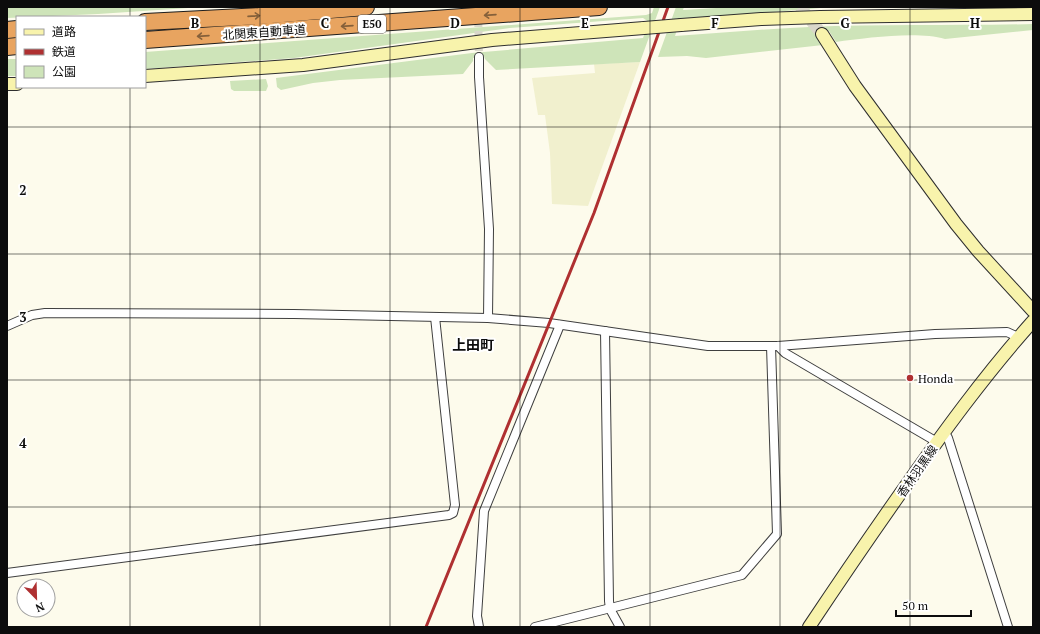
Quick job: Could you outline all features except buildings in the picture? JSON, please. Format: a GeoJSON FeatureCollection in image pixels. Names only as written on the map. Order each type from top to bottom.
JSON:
{"type":"FeatureCollection","features":[{"type":"Feature","properties":{"kind":"highway","name":"北関東自動車道"},"geometry":{"type":"LineString","coordinates":[[146,22],[259,16],[366,7]]}},
{"type":"Feature","properties":{"kind":"highway","name":"北関東自動車道"},"geometry":{"type":"LineString","coordinates":[[146,40],[599,7]]}},
{"type":"Feature","properties":{"kind":"street"},"geometry":{"type":"LineString","coordinates":[[146,76],[303,65],[505,39],[761,19],[1033,14]]}},
{"type":"Feature","properties":{"kind":"street"},"geometry":{"type":"LineString","coordinates":[[822,34],[855,86],[956,224],[978,251],[1033,310]]}},
{"type":"Feature","properties":{"kind":"street"},"geometry":{"type":"LineString","coordinates":[[479,57],[489,229],[488,318]]}},
{"type":"Feature","properties":{"kind":"street"},"geometry":{"type":"LineString","coordinates":[[7,326],[32,315],[45,313],[294,314],[488,318],[560,325],[708,346],[775,346],[935,334],[1007,332],[1018,337]]}},
{"type":"Feature","properties":{"kind":"street"},"geometry":{"type":"LineString","coordinates":[[7,573],[449,516],[453,513],[454,505],[435,317]]}},
{"type":"Feature","properties":{"kind":"street"},"geometry":{"type":"LineString","coordinates":[[479,627],[477,616],[484,511],[560,325]]}},
{"type":"Feature","properties":{"kind":"street","name":"香林羽黒線"},"geometry":{"type":"LineString","coordinates":[[809,627],[940,436],[1018,337],[1031,326]]}},
{"type":"Feature","properties":{"kind":"street"},"geometry":{"type":"LineString","coordinates":[[606,331],[606,450],[610,609],[620,627]]}},
{"type":"Feature","properties":{"kind":"street"},"geometry":{"type":"LineString","coordinates":[[775,346],[785,353],[940,436],[948,438],[1008,627]]}},
{"type":"Feature","properties":{"kind":"street"},"geometry":{"type":"LineString","coordinates":[[535,627],[742,575],[777,534],[775,346]]}},
{"type":"Feature","properties":{"kind":"green space"},"geometry":{"type":"Polygon","coordinates":[[[7,7],[203,7],[98,14],[16,16],[16,18],[7,18],[7,7]]]}},
{"type":"Feature","properties":{"kind":"green space"},"geometry":{"type":"Polygon","coordinates":[[[654,7],[660,7],[640,62],[496,70],[484,56],[473,58],[473,61],[463,74],[340,80],[313,83],[281,90],[277,87],[276,78],[472,53],[643,38],[649,22],[643,18],[510,28],[294,58],[146,69],[146,52],[646,15],[652,13],[654,7]]]}},
{"type":"Feature","properties":{"kind":"green space"},"geometry":{"type":"Polygon","coordinates":[[[676,7],[684,7],[683,10],[733,7],[927,7],[820,8],[680,20],[675,36],[837,26],[1033,24],[1033,30],[945,39],[906,35],[836,42],[829,31],[816,37],[823,45],[706,58],[687,56],[658,57],[676,7]]]}},
{"type":"Feature","properties":{"kind":"green space"},"geometry":{"type":"Polygon","coordinates":[[[7,59],[16,59],[16,76],[7,76],[7,59]]]}},
{"type":"Feature","properties":{"kind":"green space"},"geometry":{"type":"Polygon","coordinates":[[[640,62],[588,206],[552,204],[550,153],[545,115],[538,115],[532,78],[595,73],[594,64],[640,62]]]}},
{"type":"Feature","properties":{"kind":"green space"},"geometry":{"type":"Polygon","coordinates":[[[266,79],[268,86],[266,91],[234,91],[231,89],[230,81],[266,79]]]}},
{"type":"Feature","properties":{"kind":"tunnel"},"geometry":{"type":"LineString","coordinates":[[478,7],[479,57]]}},
{"type":"Feature","properties":{"kind":"tunnel"},"geometry":{"type":"LineString","coordinates":[[800,7],[822,34]]}},
{"type":"Feature","properties":{"kind":"railway"},"geometry":{"type":"LineString","coordinates":[[426,627],[594,213],[668,7]]}},
{"type":"Feature","properties":{"kind":"place","name":"Honda"},"geometry":{"type":"Point","coordinates":[910,378]}},
{"type":"Feature","properties":{"kind":"district","name":"上田町"},"geometry":{"type":"Point","coordinates":[473,344]}}]}
